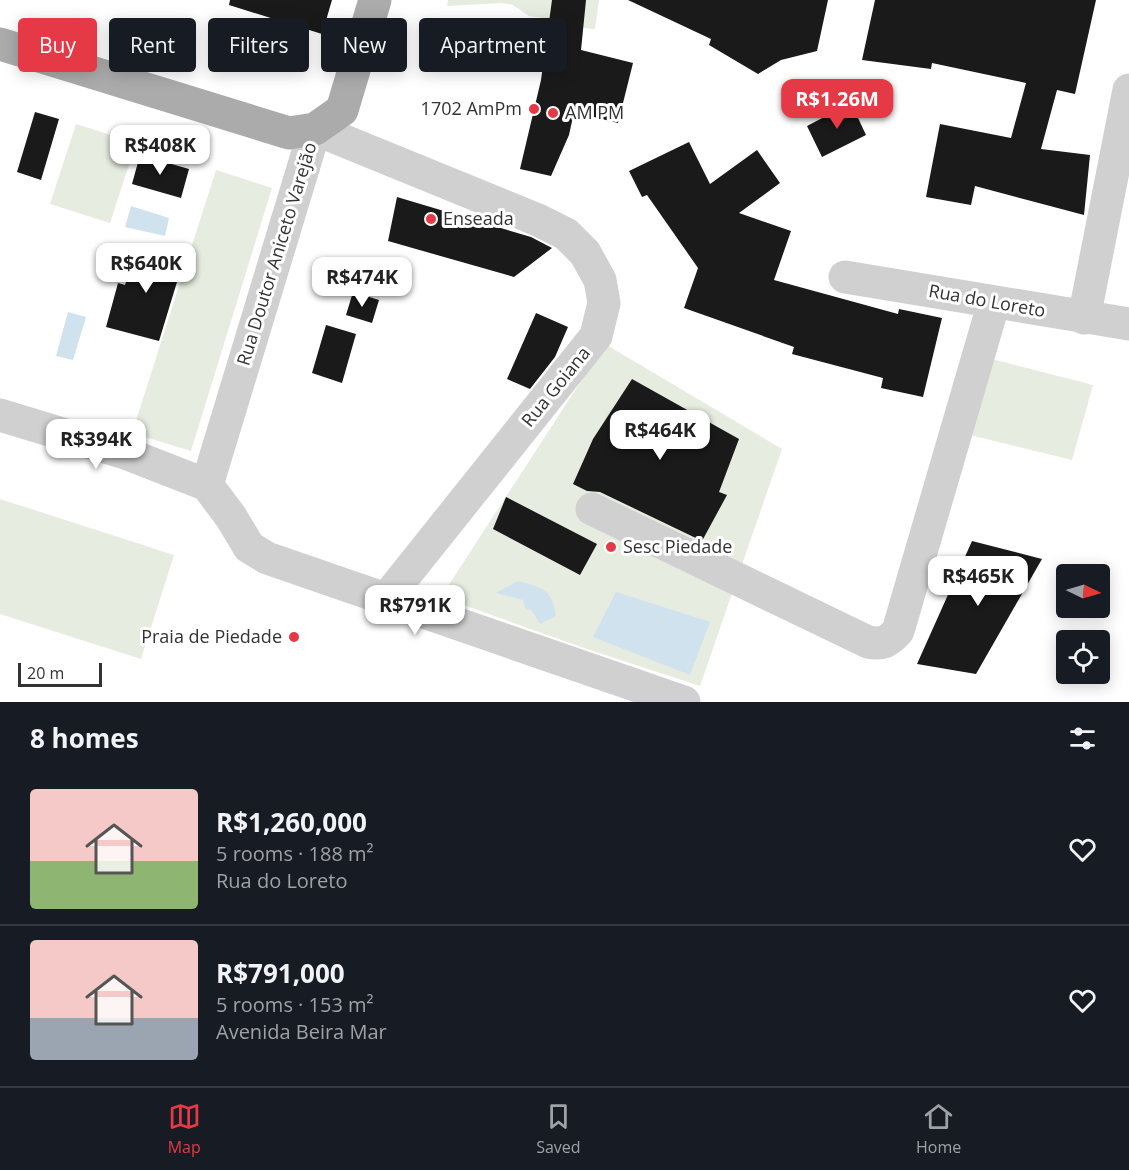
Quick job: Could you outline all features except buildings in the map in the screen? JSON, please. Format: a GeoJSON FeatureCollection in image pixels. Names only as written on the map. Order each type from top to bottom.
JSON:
{"type":"FeatureCollection","features":[{"type":"Feature","properties":{"kind":"main road","name":"Rua Doutor Aniceto Varejão"},"geometry":{"type":"LineString","coordinates":[[315,129],[342,110],[375,0]]}},
{"type":"Feature","properties":{"kind":"main road"},"geometry":{"type":"LineString","coordinates":[[0,44],[289,134],[315,129]]}},
{"type":"Feature","properties":{"kind":"street"},"geometry":{"type":"LineString","coordinates":[[1084,318],[1129,90]]}},
{"type":"Feature","properties":{"kind":"street","name":"Rua Doutor Aniceto Varejão"},"geometry":{"type":"LineString","coordinates":[[207,486],[315,129]]}},
{"type":"Feature","properties":{"kind":"street","name":"Rua Goiana"},"geometry":{"type":"LineString","coordinates":[[315,129],[538,220],[566,234],[585,254],[600,280],[604,303],[596,336],[386,599]]}},
{"type":"Feature","properties":{"kind":"street","name":"Rua do Loreto"},"geometry":{"type":"LineString","coordinates":[[846,277],[1129,324]]}},
{"type":"Feature","properties":{"kind":"street"},"geometry":{"type":"LineString","coordinates":[[591,509],[868,642],[880,644],[890,640],[898,631],[994,302]]}},
{"type":"Feature","properties":{"kind":"street"},"geometry":{"type":"LineString","coordinates":[[0,415],[125,453],[207,486],[231,517],[249,547],[267,558],[684,702]]}},
{"type":"Feature","properties":{"kind":"shaded area"},"geometry":{"type":"Polygon","coordinates":[[[448,0],[599,0],[595,29],[570,27],[567,24],[567,18],[529,16],[513,5],[502,3],[447,6],[448,0]]]}},
{"type":"Feature","properties":{"kind":"shaded area"},"geometry":{"type":"Polygon","coordinates":[[[76,124],[136,143],[110,223],[50,204],[76,124]]]}},
{"type":"Feature","properties":{"kind":"shaded area"},"geometry":{"type":"Polygon","coordinates":[[[216,170],[272,188],[191,451],[132,433],[216,170]]]}},
{"type":"Feature","properties":{"kind":"shaded area","name":"Sesc Piedade"},"geometry":{"type":"Polygon","coordinates":[[[605,344],[782,449],[700,686],[441,597],[605,344]]]}},
{"type":"Feature","properties":{"kind":"shaded area"},"geometry":{"type":"Polygon","coordinates":[[[984,357],[1093,385],[1072,460],[962,433],[984,357]]]}},
{"type":"Feature","properties":{"kind":"shaded area"},"geometry":{"type":"Polygon","coordinates":[[[0,499],[174,555],[141,659],[0,614],[0,499]]]}},
{"type":"Feature","properties":{"kind":"water"},"geometry":{"type":"Polygon","coordinates":[[[131,206],[169,218],[165,236],[125,227],[131,206]]]}},
{"type":"Feature","properties":{"kind":"water"},"geometry":{"type":"Polygon","coordinates":[[[68,312],[86,317],[73,360],[56,356],[68,312]]]}},
{"type":"Feature","properties":{"kind":"water"},"geometry":{"type":"Polygon","coordinates":[[[518,581],[534,585],[549,594],[556,616],[540,624],[532,611],[525,608],[523,600],[496,593],[518,581]]]}},
{"type":"Feature","properties":{"kind":"water"},"geometry":{"type":"Polygon","coordinates":[[[616,592],[710,622],[690,675],[593,637],[616,592]]]}},
{"type":"Feature","properties":{"kind":"place","name":"1702 AmPm"},"geometry":{"type":"Point","coordinates":[534,109]}},
{"type":"Feature","properties":{"kind":"place","name":"AM PM"},"geometry":{"type":"Point","coordinates":[553,113]}},
{"type":"Feature","properties":{"kind":"place","name":"Enseada"},"geometry":{"type":"Point","coordinates":[431,219]}},
{"type":"Feature","properties":{"kind":"place","name":"Sesc Piedade"},"geometry":{"type":"Point","coordinates":[611,547]}},
{"type":"Feature","properties":{"kind":"place","name":"Praia de Piedade"},"geometry":{"type":"Point","coordinates":[294,637]}}]}
